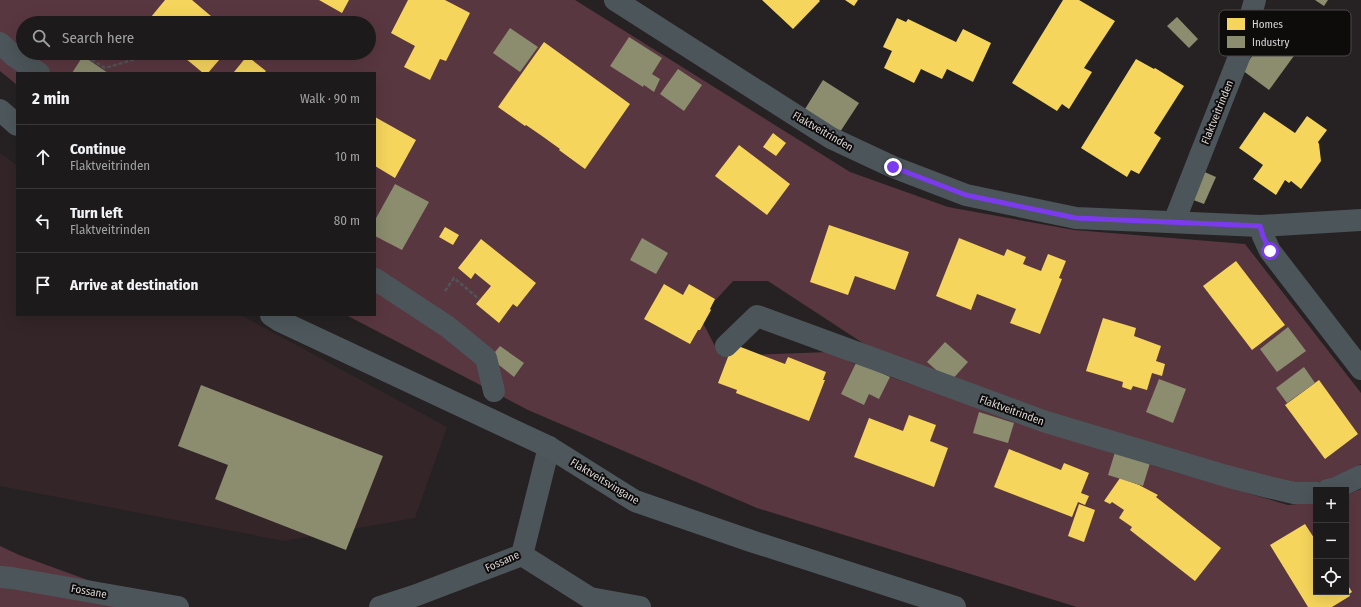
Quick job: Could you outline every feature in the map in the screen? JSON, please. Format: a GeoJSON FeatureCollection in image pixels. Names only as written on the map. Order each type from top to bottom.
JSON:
{"type":"FeatureCollection","features":[{"type":"Feature","properties":{"kind":"main road"},"geometry":{"type":"LineString","coordinates":[[0,110],[16,124]]}},
{"type":"Feature","properties":{"kind":"main road","name":"Flaktveitsvingane"},"geometry":{"type":"LineString","coordinates":[[272,316],[280,321],[549,447],[635,501],[751,541],[955,607]]}},
{"type":"Feature","properties":{"kind":"street","name":"Flaktveitrinden"},"geometry":{"type":"LineString","coordinates":[[615,0],[831,138],[893,167],[966,195],[1076,218],[1260,226],[1361,220]]}},
{"type":"Feature","properties":{"kind":"street","name":"Flaktveitrinden"},"geometry":{"type":"LineString","coordinates":[[1252,10],[1255,0]]}},
{"type":"Feature","properties":{"kind":"street"},"geometry":{"type":"LineString","coordinates":[[0,44],[16,57]]}},
{"type":"Feature","properties":{"kind":"street","name":"Flaktveitrinden"},"geometry":{"type":"LineString","coordinates":[[1174,222],[1239,56]]}},
{"type":"Feature","properties":{"kind":"street"},"geometry":{"type":"LineString","coordinates":[[20,60],[38,72]]}},
{"type":"Feature","properties":{"kind":"street"},"geometry":{"type":"LineString","coordinates":[[1260,226],[1270,251],[1361,369]]}},
{"type":"Feature","properties":{"kind":"street"},"geometry":{"type":"LineString","coordinates":[[376,280],[448,327],[486,358],[494,391]]}},
{"type":"Feature","properties":{"kind":"street","name":"Flaktveitrinden"},"geometry":{"type":"LineString","coordinates":[[726,346],[757,316],[1037,419],[1226,476],[1268,487],[1294,492],[1313,493]]}},
{"type":"Feature","properties":{"kind":"street","name":"Fossane"},"geometry":{"type":"LineString","coordinates":[[380,607],[414,596],[522,555],[549,447]]}},
{"type":"Feature","properties":{"kind":"street"},"geometry":{"type":"LineString","coordinates":[[1338,487],[1361,476]]}},
{"type":"Feature","properties":{"kind":"street"},"geometry":{"type":"LineString","coordinates":[[522,555],[590,598],[640,607]]}},
{"type":"Feature","properties":{"kind":"street","name":"Fossane"},"geometry":{"type":"LineString","coordinates":[[0,577],[178,607]]}},
{"type":"Feature","properties":{"kind":"path"},"geometry":{"type":"LineString","coordinates":[[92,60],[105,68],[133,60]]}},
{"type":"Feature","properties":{"kind":"path"},"geometry":{"type":"LineString","coordinates":[[428,314],[454,278],[479,298]]}},
{"type":"Feature","properties":{"kind":"shaded area"},"geometry":{"type":"Polygon","coordinates":[[[0,0],[575,0],[850,172],[948,207],[1074,230],[1245,244],[1361,393],[1361,464],[1313,487],[1265,479],[1036,408],[872,349],[768,281],[733,281],[700,317],[720,356],[829,352],[861,367],[1127,458],[1288,505],[1313,502],[1313,595],[1349,595],[1349,494],[1361,489],[1361,607],[1077,607],[757,508],[528,410],[348,316],[376,316],[376,72],[16,72],[16,84],[0,71],[0,0]]]}},
{"type":"Feature","properties":{"kind":"shaded area"},"geometry":{"type":"Polygon","coordinates":[[[0,153],[16,164],[16,316],[243,316],[447,427],[415,518],[284,541],[0,486],[0,153]]]}},
{"type":"Feature","properties":{"kind":"shaded area"},"geometry":{"type":"Polygon","coordinates":[[[0,546],[19,555],[162,607],[0,607],[0,546]]]}},
{"type":"Feature","properties":{"kind":"building: Homes"},"geometry":{"type":"Polygon","coordinates":[[[165,0],[192,0],[211,16],[152,16],[165,0]]]}},
{"type":"Feature","properties":{"kind":"building: Homes"},"geometry":{"type":"Polygon","coordinates":[[[319,0],[349,0],[342,13],[319,0]]]}},
{"type":"Feature","properties":{"kind":"building: Homes"},"geometry":{"type":"Polygon","coordinates":[[[408,0],[445,0],[470,13],[446,61],[440,59],[430,80],[404,67],[415,46],[391,33],[408,0]]]}},
{"type":"Feature","properties":{"kind":"building: Homes"},"geometry":{"type":"Polygon","coordinates":[[[762,0],[819,0],[820,1],[793,29],[762,0]]]}},
{"type":"Feature","properties":{"kind":"building: Homes"},"geometry":{"type":"Polygon","coordinates":[[[845,0],[858,0],[854,6],[845,0]]]}},
{"type":"Feature","properties":{"kind":"building: Homes"},"geometry":{"type":"Polygon","coordinates":[[[1063,0],[1079,0],[1115,21],[1084,68],[1092,72],[1069,109],[1062,104],[1057,111],[1012,83],[1063,0]]]}},
{"type":"Feature","properties":{"kind":"building: Homes"},"geometry":{"type":"Polygon","coordinates":[[[897,18],[906,22],[908,19],[956,42],[963,29],[991,43],[973,82],[947,69],[942,79],[921,69],[914,83],[884,68],[892,51],[883,47],[897,18]]]}},
{"type":"Feature","properties":{"kind":"building: Homes"},"geometry":{"type":"Polygon","coordinates":[[[544,42],[630,104],[585,169],[542,136],[498,107],[544,42]]]}},
{"type":"Feature","properties":{"kind":"building: Homes"},"geometry":{"type":"Polygon","coordinates":[[[1136,59],[1154,69],[1155,68],[1184,86],[1154,133],[1161,138],[1139,174],[1131,170],[1127,177],[1081,148],[1136,59]]]}},
{"type":"Feature","properties":{"kind":"building: Homes"},"geometry":{"type":"Polygon","coordinates":[[[187,60],[219,60],[209,72],[202,72],[187,60]]]}},
{"type":"Feature","properties":{"kind":"building: Homes"},"geometry":{"type":"Polygon","coordinates":[[[244,60],[252,60],[266,71],[265,72],[234,72],[244,60]]]}},
{"type":"Feature","properties":{"kind":"building: Homes"},"geometry":{"type":"Polygon","coordinates":[[[1264,112],[1295,133],[1307,116],[1327,130],[1318,142],[1321,161],[1301,189],[1291,181],[1289,183],[1285,180],[1276,195],[1253,179],[1263,165],[1239,148],[1264,112]]]}},
{"type":"Feature","properties":{"kind":"building: Homes"},"geometry":{"type":"Polygon","coordinates":[[[376,118],[416,140],[395,178],[376,167],[376,118]]]}},
{"type":"Feature","properties":{"kind":"building: Homes"},"geometry":{"type":"Polygon","coordinates":[[[773,133],[786,143],[776,156],[763,147],[773,133]]]}},
{"type":"Feature","properties":{"kind":"building: Homes"},"geometry":{"type":"Polygon","coordinates":[[[739,145],[790,184],[767,215],[715,176],[739,145]]]}},
{"type":"Feature","properties":{"kind":"building: Homes"},"geometry":{"type":"Polygon","coordinates":[[[829,225],[909,252],[895,290],[855,276],[848,295],[810,282],[829,225]]]}},
{"type":"Feature","properties":{"kind":"building: Homes"},"geometry":{"type":"Polygon","coordinates":[[[445,227],[459,235],[453,245],[439,237],[445,227]]]}},
{"type":"Feature","properties":{"kind":"building: Homes"},"geometry":{"type":"Polygon","coordinates":[[[959,238],[1004,256],[1007,249],[1026,257],[1023,264],[1041,271],[1048,254],[1066,261],[1059,278],[1062,279],[1040,334],[1010,323],[1016,309],[977,294],[971,310],[936,296],[959,238]]]}},
{"type":"Feature","properties":{"kind":"building: Homes"},"geometry":{"type":"Polygon","coordinates":[[[481,239],[536,283],[517,307],[513,304],[499,323],[476,304],[491,286],[475,273],[471,279],[458,268],[481,239]]]}},
{"type":"Feature","properties":{"kind":"building: Homes"},"geometry":{"type":"Polygon","coordinates":[[[1236,261],[1285,325],[1252,350],[1203,286],[1236,261]]]}},
{"type":"Feature","properties":{"kind":"building: Homes"},"geometry":{"type":"Polygon","coordinates":[[[664,284],[683,295],[689,284],[715,299],[700,330],[698,330],[690,344],[644,319],[664,284]]]}},
{"type":"Feature","properties":{"kind":"building: Homes"},"geometry":{"type":"Polygon","coordinates":[[[1103,318],[1136,328],[1134,336],[1161,346],[1156,361],[1165,364],[1162,376],[1152,373],[1147,390],[1133,386],[1131,390],[1122,387],[1123,382],[1086,371],[1103,318]]]}},
{"type":"Feature","properties":{"kind":"building: Homes"},"geometry":{"type":"Polygon","coordinates":[[[733,344],[785,364],[788,357],[826,372],[823,380],[825,380],[809,421],[736,393],[737,390],[718,383],[733,344]]]}},
{"type":"Feature","properties":{"kind":"building: Homes"},"geometry":{"type":"Polygon","coordinates":[[[1319,380],[1358,434],[1325,459],[1285,405],[1319,380]]]}},
{"type":"Feature","properties":{"kind":"building: Homes"},"geometry":{"type":"Polygon","coordinates":[[[909,415],[936,425],[930,441],[948,448],[934,487],[854,457],[869,418],[903,431],[909,415]]]}},
{"type":"Feature","properties":{"kind":"building: Homes"},"geometry":{"type":"Polygon","coordinates":[[[1009,449],[1061,470],[1064,463],[1089,473],[1081,493],[1089,496],[1085,505],[1078,502],[1072,517],[994,487],[1009,449]]]}},
{"type":"Feature","properties":{"kind":"building: Homes"},"geometry":{"type":"Polygon","coordinates":[[[1120,478],[1139,485],[1158,495],[1156,497],[1221,548],[1195,581],[1130,530],[1132,527],[1119,518],[1124,510],[1112,502],[1110,504],[1104,501],[1120,478]]]}},
{"type":"Feature","properties":{"kind":"building: Homes"},"geometry":{"type":"Polygon","coordinates":[[[1079,504],[1095,510],[1084,542],[1068,536],[1079,504]]]}},
{"type":"Feature","properties":{"kind":"building: Homes"},"geometry":{"type":"Polygon","coordinates":[[[1305,524],[1313,536],[1313,595],[1349,594],[1350,596],[1332,607],[1308,607],[1270,545],[1305,524]]]}},
{"type":"Feature","properties":{"kind":"building: Homes"},"geometry":{"type":"Polygon","coordinates":[[[1349,587],[1352,592],[1349,594],[1349,587]]]}},
{"type":"Feature","properties":{"kind":"building: Industry"},"geometry":{"type":"Polygon","coordinates":[[[1315,0],[1328,0],[1324,6],[1315,0]]]}},
{"type":"Feature","properties":{"kind":"building: Industry"},"geometry":{"type":"Polygon","coordinates":[[[1177,17],[1198,39],[1189,48],[1167,26],[1177,17]]]}},
{"type":"Feature","properties":{"kind":"building: Industry"},"geometry":{"type":"Polygon","coordinates":[[[510,28],[538,47],[520,72],[493,53],[510,28]]]}},
{"type":"Feature","properties":{"kind":"building: Industry"},"geometry":{"type":"Polygon","coordinates":[[[629,37],[662,58],[652,74],[660,79],[654,92],[644,85],[643,87],[610,66],[629,37]]]}},
{"type":"Feature","properties":{"kind":"building: Industry"},"geometry":{"type":"Polygon","coordinates":[[[1252,56],[1294,56],[1269,90],[1242,70],[1252,56]]]}},
{"type":"Feature","properties":{"kind":"building: Industry"},"geometry":{"type":"Polygon","coordinates":[[[80,60],[89,60],[107,72],[73,72],[80,60]]]}},
{"type":"Feature","properties":{"kind":"building: Industry"},"geometry":{"type":"Polygon","coordinates":[[[678,69],[702,85],[684,111],[660,94],[678,69]]]}},
{"type":"Feature","properties":{"kind":"building: Industry"},"geometry":{"type":"Polygon","coordinates":[[[823,80],[859,103],[840,132],[805,109],[823,80]]]}},
{"type":"Feature","properties":{"kind":"building: Industry"},"geometry":{"type":"Polygon","coordinates":[[[1200,170],[1216,177],[1204,204],[1188,198],[1200,170]]]}},
{"type":"Feature","properties":{"kind":"building: Industry"},"geometry":{"type":"Polygon","coordinates":[[[395,184],[429,202],[402,250],[376,237],[376,218],[395,184]]]}},
{"type":"Feature","properties":{"kind":"building: Industry"},"geometry":{"type":"Polygon","coordinates":[[[642,238],[668,253],[656,274],[630,260],[642,238]]]}},
{"type":"Feature","properties":{"kind":"building: Industry"},"geometry":{"type":"Polygon","coordinates":[[[1288,327],[1306,351],[1277,372],[1260,349],[1288,327]]]}},
{"type":"Feature","properties":{"kind":"building: Industry"},"geometry":{"type":"Polygon","coordinates":[[[945,342],[968,362],[950,382],[927,362],[945,342]]]}},
{"type":"Feature","properties":{"kind":"building: Industry"},"geometry":{"type":"Polygon","coordinates":[[[500,346],[524,363],[514,377],[490,358],[500,346]]]}},
{"type":"Feature","properties":{"kind":"building: Industry"},"geometry":{"type":"Polygon","coordinates":[[[857,361],[890,377],[879,399],[869,394],[864,405],[841,394],[857,361]]]}},
{"type":"Feature","properties":{"kind":"building: Industry"},"geometry":{"type":"Polygon","coordinates":[[[1304,367],[1315,383],[1287,403],[1276,388],[1304,367]]]}},
{"type":"Feature","properties":{"kind":"building: Industry"},"geometry":{"type":"Polygon","coordinates":[[[1159,379],[1186,389],[1173,423],[1146,412],[1159,379]]]}},
{"type":"Feature","properties":{"kind":"building: Industry"},"geometry":{"type":"Polygon","coordinates":[[[201,385],[383,456],[346,550],[215,499],[228,465],[178,446],[201,385]]]}},
{"type":"Feature","properties":{"kind":"building: Industry"},"geometry":{"type":"Polygon","coordinates":[[[979,412],[1014,423],[1008,443],[973,433],[979,412]]]}},
{"type":"Feature","properties":{"kind":"building: Industry"},"geometry":{"type":"Polygon","coordinates":[[[1115,452],[1150,463],[1143,486],[1108,475],[1115,452]]]}},
{"type":"Feature","properties":{"kind":"route"},"geometry":{"type":"LineString","coordinates":[[893,167],[966,195],[1076,218],[1260,226],[1270,251]]}}]}
